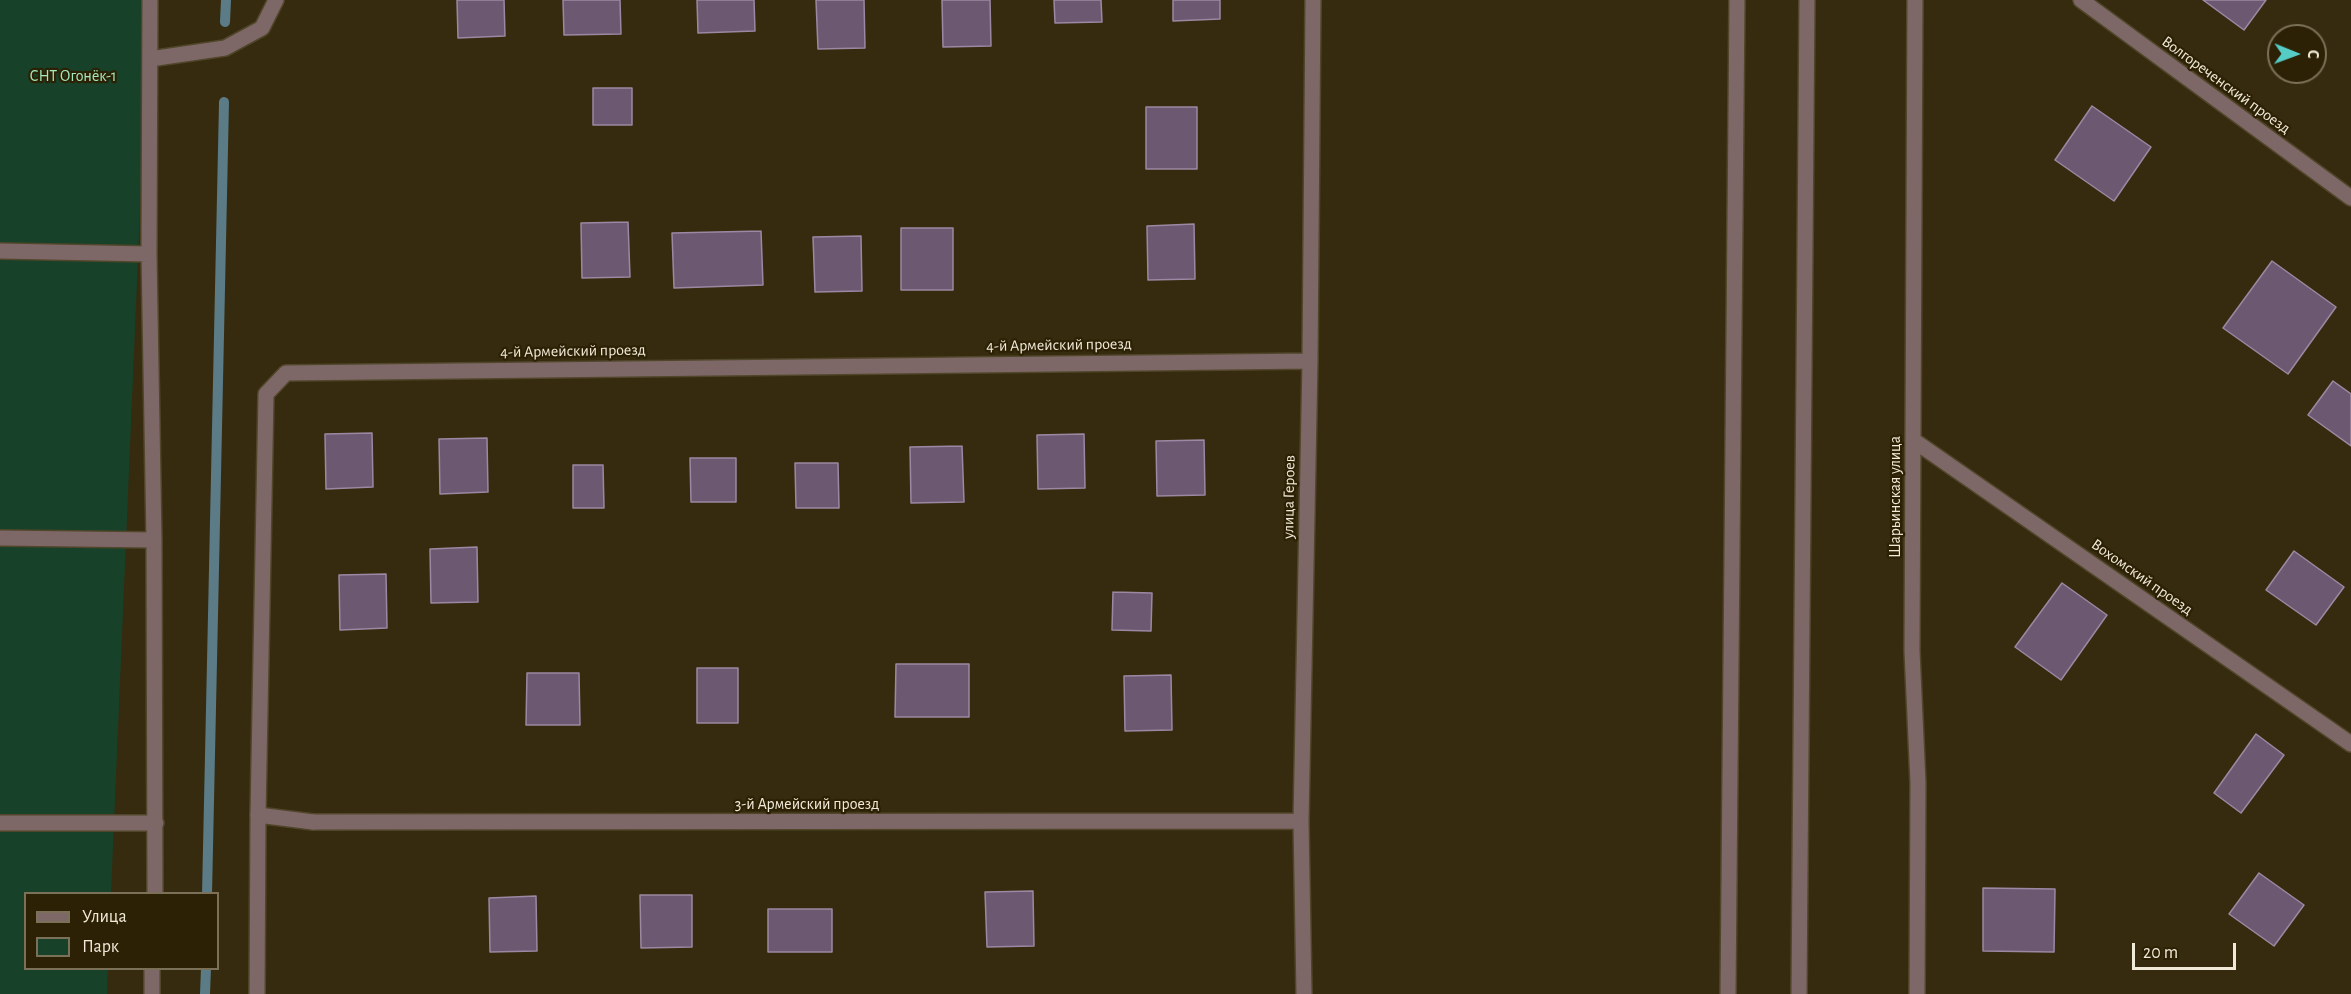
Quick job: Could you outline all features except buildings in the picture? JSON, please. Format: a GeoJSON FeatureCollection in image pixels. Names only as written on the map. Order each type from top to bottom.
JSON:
{"type":"FeatureCollection","features":[{"type":"Feature","properties":{"kind":"street"},"geometry":{"type":"LineString","coordinates":[[150,0],[149,254],[154,540],[155,892]]}},
{"type":"Feature","properties":{"kind":"street"},"geometry":{"type":"LineString","coordinates":[[150,59],[225,48],[262,28],[276,0]]}},
{"type":"Feature","properties":{"kind":"street","name":"улица Героев"},"geometry":{"type":"LineString","coordinates":[[1304,994],[1301,821],[1310,360],[1313,0]]}},
{"type":"Feature","properties":{"kind":"street"},"geometry":{"type":"LineString","coordinates":[[1728,994],[1737,0]]}},
{"type":"Feature","properties":{"kind":"street"},"geometry":{"type":"LineString","coordinates":[[1799,994],[1807,0]]}},
{"type":"Feature","properties":{"kind":"street","name":"Шарьинская улица"},"geometry":{"type":"LineString","coordinates":[[1915,0],[1912,651],[1918,783],[1917,994]]}},
{"type":"Feature","properties":{"kind":"street","name":"Волгореченский проезд"},"geometry":{"type":"LineString","coordinates":[[2081,0],[2351,198]]}},
{"type":"Feature","properties":{"kind":"street"},"geometry":{"type":"LineString","coordinates":[[0,251],[149,254]]}},
{"type":"Feature","properties":{"kind":"street","name":"4-й Армейский проезд"},"geometry":{"type":"LineString","coordinates":[[257,994],[266,394],[286,373],[1310,360]]}},
{"type":"Feature","properties":{"kind":"street","name":"Вохомский проезд"},"geometry":{"type":"LineString","coordinates":[[1913,440],[2351,744]]}},
{"type":"Feature","properties":{"kind":"street"},"geometry":{"type":"LineString","coordinates":[[0,538],[154,540]]}},
{"type":"Feature","properties":{"kind":"street","name":"3-й Армейский проезд"},"geometry":{"type":"LineString","coordinates":[[258,814],[313,822],[1301,821]]}},
{"type":"Feature","properties":{"kind":"street"},"geometry":{"type":"LineString","coordinates":[[0,823],[156,823]]}},
{"type":"Feature","properties":{"kind":"street"},"geometry":{"type":"LineString","coordinates":[[152,970],[152,994]]}},
{"type":"Feature","properties":{"kind":"green space","name":"СНТ Огонёк-1"},"geometry":{"type":"Polygon","coordinates":[[[0,0],[149,0],[111,892],[24,892],[24,970],[108,970],[107,994],[0,994],[0,0]]]}},
{"type":"Feature","properties":{"kind":"waterway"},"geometry":{"type":"LineString","coordinates":[[225,22],[226,0]]}},
{"type":"Feature","properties":{"kind":"waterway"},"geometry":{"type":"LineString","coordinates":[[207,892],[224,102]]}},
{"type":"Feature","properties":{"kind":"waterway"},"geometry":{"type":"LineString","coordinates":[[205,994],[206,970]]}}]}
